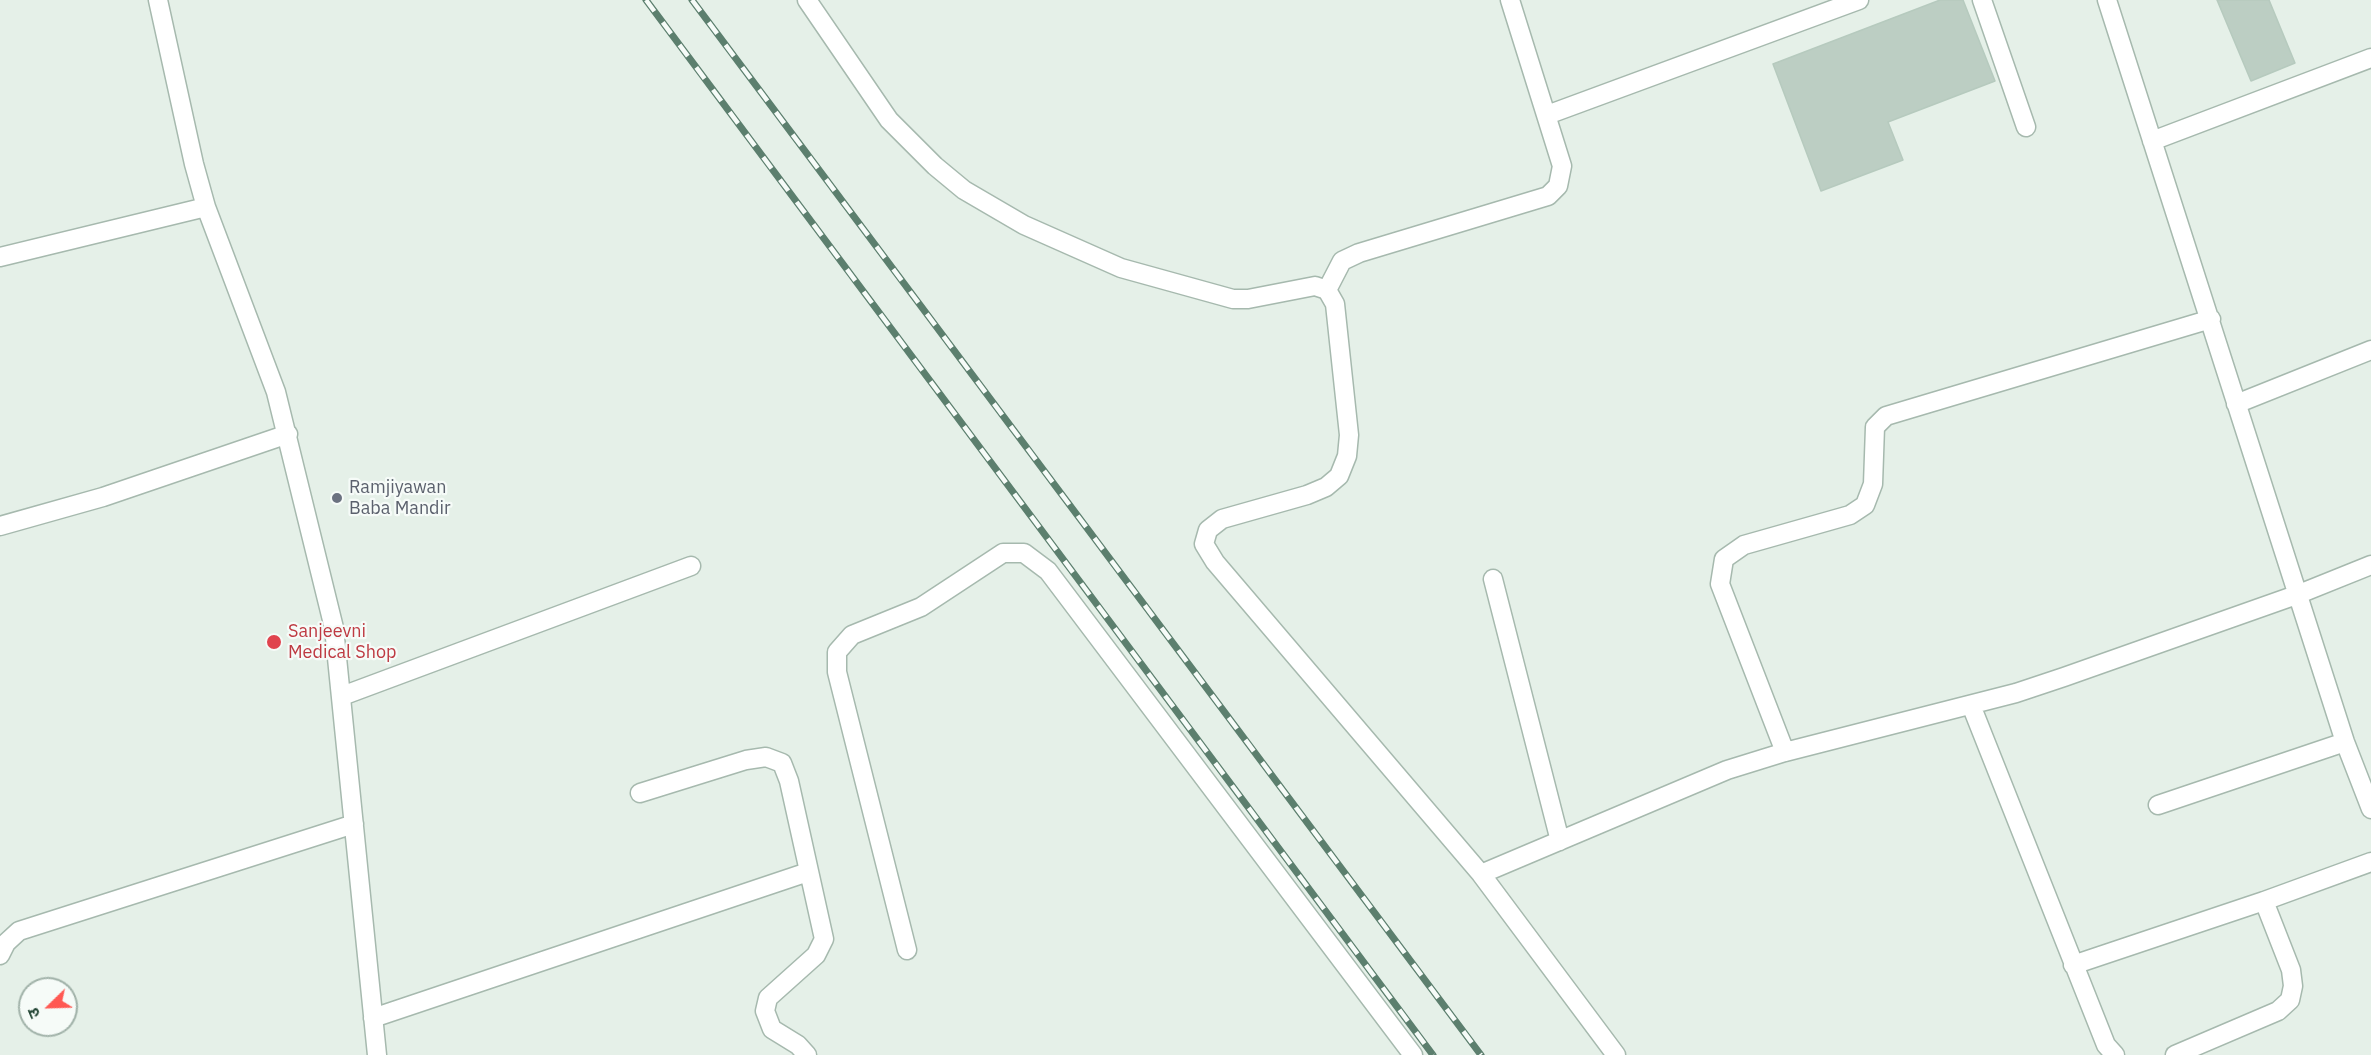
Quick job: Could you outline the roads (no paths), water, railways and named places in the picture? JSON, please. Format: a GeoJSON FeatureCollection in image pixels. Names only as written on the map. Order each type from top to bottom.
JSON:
{"type":"FeatureCollection","features":[{"type":"Feature","properties":{"kind":"street"},"geometry":{"type":"LineString","coordinates":[[158,0],[194,164],[206,207],[276,392],[334,627],[377,1055]]}},
{"type":"Feature","properties":{"kind":"street"},"geometry":{"type":"LineString","coordinates":[[807,0],[889,120],[935,166],[964,190],[1024,225],[1121,268],[1233,298],[1248,299],[1315,286],[1328,290],[1335,304],[1349,435],[1347,456],[1339,476],[1326,487],[1307,495],[1222,519],[1208,530],[1204,544],[1215,562],[1481,874],[1616,1055]]}},
{"type":"Feature","properties":{"kind":"street"},"geometry":{"type":"LineString","coordinates":[[1328,290],[1342,261],[1359,253],[1548,196],[1558,186],[1562,166],[1510,0]]}},
{"type":"Feature","properties":{"kind":"street"},"geometry":{"type":"LineString","coordinates":[[1547,115],[1859,0]]}},
{"type":"Feature","properties":{"kind":"street"},"geometry":{"type":"LineString","coordinates":[[1982,0],[2026,127]]}},
{"type":"Feature","properties":{"kind":"street"},"geometry":{"type":"LineString","coordinates":[[2107,0],[2345,742],[2371,809]]}},
{"type":"Feature","properties":{"kind":"street"},"geometry":{"type":"LineString","coordinates":[[2152,141],[2371,58]]}},
{"type":"Feature","properties":{"kind":"street"},"geometry":{"type":"LineString","coordinates":[[0,257],[206,207]]}},
{"type":"Feature","properties":{"kind":"street"},"geometry":{"type":"LineString","coordinates":[[1785,752],[1720,584],[1724,559],[1744,545],[1850,515],[1865,505],[1873,484],[1875,428],[1886,416],[2211,319]]}},
{"type":"Feature","properties":{"kind":"street"},"geometry":{"type":"LineString","coordinates":[[2236,405],[2371,350]]}},
{"type":"Feature","properties":{"kind":"street"},"geometry":{"type":"LineString","coordinates":[[0,526],[103,497],[288,434]]}},
{"type":"Feature","properties":{"kind":"street"},"geometry":{"type":"LineString","coordinates":[[907,950],[837,672],[837,652],[852,635],[921,607],[1003,553],[1024,553],[1048,571],[1413,1055]]}},
{"type":"Feature","properties":{"kind":"street"},"geometry":{"type":"LineString","coordinates":[[1481,874],[1727,770],[1785,752],[1971,705],[2064,678],[2299,594],[2371,565]]}},
{"type":"Feature","properties":{"kind":"street"},"geometry":{"type":"LineString","coordinates":[[342,696],[691,566]]}},
{"type":"Feature","properties":{"kind":"street"},"geometry":{"type":"LineString","coordinates":[[1493,579],[1560,841]]}},
{"type":"Feature","properties":{"kind":"street"},"geometry":{"type":"LineString","coordinates":[[1971,705],[2073,965],[2106,1045],[2115,1055]]}},
{"type":"Feature","properties":{"kind":"street"},"geometry":{"type":"LineString","coordinates":[[2158,805],[2345,742]]}},
{"type":"Feature","properties":{"kind":"street"},"geometry":{"type":"LineString","coordinates":[[640,793],[746,760],[766,757],[782,763],[789,781],[824,939],[816,955],[768,998],[765,1011],[772,1029],[798,1045],[807,1055]]}},
{"type":"Feature","properties":{"kind":"street"},"geometry":{"type":"LineString","coordinates":[[0,955],[6,944],[19,931],[354,824]]}},
{"type":"Feature","properties":{"kind":"street"},"geometry":{"type":"LineString","coordinates":[[2073,965],[2264,901],[2371,862]]}},
{"type":"Feature","properties":{"kind":"street"},"geometry":{"type":"LineString","coordinates":[[373,1018],[808,872]]}},
{"type":"Feature","properties":{"kind":"street"},"geometry":{"type":"LineString","coordinates":[[2175,1055],[2278,1011],[2290,1000],[2294,986],[2291,970],[2264,901]]}},
{"type":"Feature","properties":{"kind":"railway"},"geometry":{"type":"LineString","coordinates":[[646,0],[1433,1055]]}},
{"type":"Feature","properties":{"kind":"railway"},"geometry":{"type":"LineString","coordinates":[[692,0],[1481,1055]]}},
{"type":"Feature","properties":{"kind":"place","name":"Ramjiyawan Baba Mandir"},"geometry":{"type":"Point","coordinates":[337,498]}},
{"type":"Feature","properties":{"kind":"place","name":"Sanjeevni Medical Shop"},"geometry":{"type":"Point","coordinates":[274,642]}}]}
